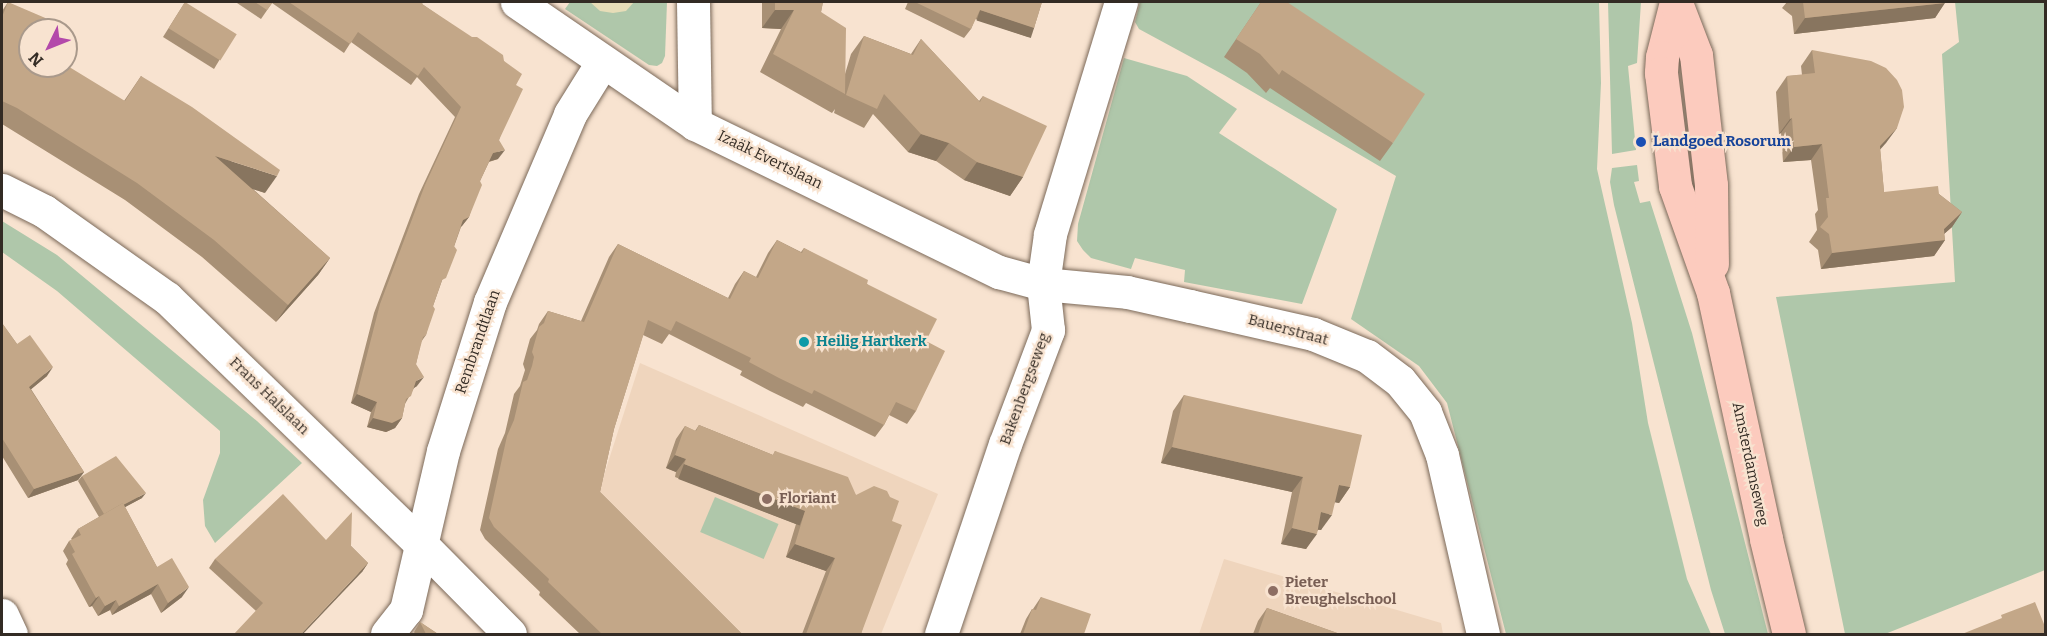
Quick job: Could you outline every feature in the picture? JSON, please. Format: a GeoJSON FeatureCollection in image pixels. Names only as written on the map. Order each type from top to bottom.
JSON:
{"type":"FeatureCollection","features":[{"type":"Feature","properties":{"kind":"main road","name":"Amsterdamseweg"},"geometry":{"type":"LineString","coordinates":[[1676,2],[1662,57],[1661,73],[1675,186],[1713,293],[1789,634]]}},
{"type":"Feature","properties":{"kind":"street","name":"Izaäk Evertslaan"},"geometry":{"type":"LineString","coordinates":[[517,2],[695,124],[999,272],[1043,284]]}},
{"type":"Feature","properties":{"kind":"street"},"geometry":{"type":"LineString","coordinates":[[693,2],[695,124]]}},
{"type":"Feature","properties":{"kind":"street","name":"Bakenbergseweg"},"geometry":{"type":"LineString","coordinates":[[941,634],[1005,444],[1048,330],[1043,284],[1050,234],[1120,2]]}},
{"type":"Feature","properties":{"kind":"street","name":"Rembrandtlaan"},"geometry":{"type":"LineString","coordinates":[[387,634],[406,610],[443,451],[490,302],[570,114],[603,61]]}},
{"type":"Feature","properties":{"kind":"street","name":"Frans Halslaan"},"geometry":{"type":"LineString","coordinates":[[2,190],[44,212],[167,297],[422,545],[510,634]]}},
{"type":"Feature","properties":{"kind":"street","name":"Bauerstraat"},"geometry":{"type":"LineString","coordinates":[[1043,284],[1127,292],[1314,334],[1367,356],[1400,381],[1425,412],[1442,455],[1483,634]]}},
{"type":"Feature","properties":{"kind":"street"},"geometry":{"type":"LineString","coordinates":[[2,615],[11,634]]}},
{"type":"Feature","properties":{"kind":"shaded area","name":"Floriant"},"geometry":{"type":"Polygon","coordinates":[[[640,363],[938,494],[881,634],[726,634],[595,503],[640,363]]]}},
{"type":"Feature","properties":{"kind":"shaded area","name":"Pieter Breughelschool"},"geometry":{"type":"Polygon","coordinates":[[[1224,559],[1441,623],[1443,634],[1199,634],[1224,559]]]}},
{"type":"Feature","properties":{"kind":"green space"},"geometry":{"type":"Polygon","coordinates":[[[570,2],[667,2],[665,56],[662,63],[657,66],[649,65],[565,9],[570,2]]]}},
{"type":"Feature","properties":{"kind":"green space"},"geometry":{"type":"Polygon","coordinates":[[[1140,2],[1599,2],[1601,83],[1597,169],[1632,323],[1648,423],[1687,579],[1711,634],[1506,634],[1447,403],[1419,366],[1351,319],[1396,176],[1224,75],[1139,29],[1135,22],[1140,2]]]}},
{"type":"Feature","properties":{"kind":"green space"},"geometry":{"type":"Polygon","coordinates":[[[1608,2],[1641,2],[1637,63],[1628,66],[1636,150],[1612,154],[1608,2]]]}},
{"type":"Feature","properties":{"kind":"green space"},"geometry":{"type":"Polygon","coordinates":[[[1955,2],[2045,2],[2045,570],[1885,634],[1845,634],[1776,297],[1955,282],[1942,54],[1959,42],[1955,2]]]}},
{"type":"Feature","properties":{"kind":"green space"},"geometry":{"type":"Polygon","coordinates":[[[1124,58],[1187,76],[1237,109],[1219,133],[1337,209],[1302,304],[1184,282],[1185,270],[1135,258],[1131,269],[1091,258],[1083,250],[1077,241],[1078,224],[1124,58]]]}},
{"type":"Feature","properties":{"kind":"green space"},"geometry":{"type":"Polygon","coordinates":[[[1637,165],[1639,181],[1634,182],[1640,203],[1650,201],[1692,333],[1768,634],[1725,634],[1711,590],[1614,205],[1610,182],[1612,168],[1637,165]]]}},
{"type":"Feature","properties":{"kind":"green space"},"geometry":{"type":"Polygon","coordinates":[[[2,221],[57,255],[257,421],[302,463],[215,543],[205,526],[203,500],[220,453],[220,431],[57,291],[2,252],[2,221]]]}},
{"type":"Feature","properties":{"kind":"green space"},"geometry":{"type":"Polygon","coordinates":[[[715,497],[779,524],[764,559],[700,532],[715,497]]]}},
{"type":"Feature","properties":{"kind":"sand"},"geometry":{"type":"Polygon","coordinates":[[[590,2],[634,2],[626,11],[613,13],[600,11],[590,2]]]}},
{"type":"Feature","properties":{"kind":"building"},"geometry":{"type":"Polygon","coordinates":[[[8,2],[45,18],[18,18],[18,78],[78,78],[78,72],[125,101],[141,76],[192,107],[280,170],[277,176],[215,156],[330,258],[288,305],[214,240],[137,183],[17,108],[2,101],[2,17],[8,2]]]}},
{"type":"Feature","properties":{"kind":"building"},"geometry":{"type":"Polygon","coordinates":[[[185,2],[237,34],[220,61],[169,28],[185,2]]]}},
{"type":"Feature","properties":{"kind":"building"},"geometry":{"type":"Polygon","coordinates":[[[255,2],[273,2],[267,10],[255,2]]]}},
{"type":"Feature","properties":{"kind":"building"},"geometry":{"type":"Polygon","coordinates":[[[289,2],[423,2],[422,4],[503,55],[504,61],[522,74],[516,85],[523,89],[499,140],[505,150],[493,153],[480,181],[482,185],[469,217],[463,220],[454,246],[457,250],[446,278],[442,280],[433,306],[435,309],[426,335],[423,337],[416,364],[424,377],[416,381],[411,396],[406,399],[402,418],[392,423],[373,418],[377,402],[357,394],[380,304],[425,185],[461,107],[424,67],[418,76],[358,32],[350,44],[289,2]]]}},
{"type":"Feature","properties":{"kind":"building"},"geometry":{"type":"Polygon","coordinates":[[[775,2],[823,2],[821,12],[846,28],[845,94],[773,54],[794,10],[775,10],[775,2]]]}},
{"type":"Feature","properties":{"kind":"building"},"geometry":{"type":"Polygon","coordinates":[[[915,2],[1042,2],[1034,28],[980,10],[971,29],[915,2]]]}},
{"type":"Feature","properties":{"kind":"building"},"geometry":{"type":"Polygon","coordinates":[[[1261,2],[1287,2],[1425,94],[1393,143],[1282,70],[1279,75],[1260,54],[1236,39],[1261,2]]]}},
{"type":"Feature","properties":{"kind":"building"},"geometry":{"type":"Polygon","coordinates":[[[1803,2],[1945,2],[1945,3],[1805,18],[1803,2]]]}},
{"type":"Feature","properties":{"kind":"building"},"geometry":{"type":"Polygon","coordinates":[[[864,36],[913,55],[921,39],[980,102],[983,96],[1047,126],[1023,177],[977,162],[949,143],[921,134],[884,94],[877,109],[846,95],[864,36]]]}},
{"type":"Feature","properties":{"kind":"building"},"geometry":{"type":"Polygon","coordinates":[[[1812,50],[1871,61],[1886,68],[1897,80],[1902,90],[1904,107],[1897,128],[1880,146],[1884,192],[1938,186],[1939,194],[1962,212],[1944,229],[1945,240],[1832,253],[1829,234],[1820,227],[1828,217],[1826,198],[1829,198],[1822,144],[1794,147],[1792,118],[1790,119],[1787,76],[1815,73],[1812,50]]]}},
{"type":"Feature","properties":{"kind":"building"},"geometry":{"type":"Polygon","coordinates":[[[777,240],[802,253],[804,248],[868,280],[867,284],[937,319],[926,341],[945,351],[916,411],[896,402],[884,425],[814,390],[812,394],[779,378],[749,362],[751,358],[676,321],[671,331],[648,320],[614,429],[600,492],[742,634],[602,634],[494,527],[489,518],[507,436],[514,420],[523,382],[527,380],[532,366],[534,357],[532,352],[539,327],[544,323],[548,311],[584,322],[618,244],[730,299],[744,271],[758,278],[777,240]]]}},
{"type":"Feature","properties":{"kind":"building"},"geometry":{"type":"Polygon","coordinates":[[[2,323],[17,344],[30,335],[53,367],[29,387],[84,472],[34,489],[2,438],[2,323]]]}},
{"type":"Feature","properties":{"kind":"building"},"geometry":{"type":"Polygon","coordinates":[[[1184,395],[1362,435],[1350,487],[1339,485],[1332,515],[1321,512],[1317,534],[1292,528],[1303,477],[1172,447],[1184,395]]]}},
{"type":"Feature","properties":{"kind":"building"},"geometry":{"type":"Polygon","coordinates":[[[699,425],[773,455],[775,451],[848,477],[856,495],[874,486],[887,491],[890,497],[899,501],[892,521],[902,525],[861,634],[806,634],[835,558],[795,544],[805,511],[684,464],[686,459],[675,455],[685,426],[696,431],[699,425]]]}},
{"type":"Feature","properties":{"kind":"building"},"geometry":{"type":"Polygon","coordinates":[[[116,456],[146,493],[104,514],[82,476],[116,456]]]}},
{"type":"Feature","properties":{"kind":"building"},"geometry":{"type":"Polygon","coordinates":[[[283,494],[326,540],[352,512],[351,546],[368,563],[301,634],[234,634],[263,603],[215,559],[283,494]]]}},
{"type":"Feature","properties":{"kind":"building"},"geometry":{"type":"Polygon","coordinates":[[[123,503],[157,567],[172,558],[189,587],[168,603],[158,584],[119,606],[116,600],[105,606],[99,596],[96,598],[72,554],[75,552],[69,541],[81,535],[78,529],[123,503]]]}},
{"type":"Feature","properties":{"kind":"building"},"geometry":{"type":"Polygon","coordinates":[[[1041,597],[1091,614],[1084,634],[1023,634],[1032,609],[1036,610],[1041,597]]]}},
{"type":"Feature","properties":{"kind":"building"},"geometry":{"type":"Polygon","coordinates":[[[2035,602],[2046,634],[1962,634],[2002,618],[2001,615],[2035,602]]]}},
{"type":"Feature","properties":{"kind":"building"},"geometry":{"type":"Polygon","coordinates":[[[1267,608],[1340,634],[1258,634],[1267,608]]]}},
{"type":"Feature","properties":{"kind":"building"},"geometry":{"type":"Polygon","coordinates":[[[420,622],[438,634],[426,634],[420,622]]]}},
{"type":"Feature","properties":{"kind":"place","name":"Landgoed Rosorum"},"geometry":{"type":"Point","coordinates":[1641,142]}},
{"type":"Feature","properties":{"kind":"place","name":"Heilig Hartkerk"},"geometry":{"type":"Point","coordinates":[804,342]}},
{"type":"Feature","properties":{"kind":"place","name":"Floriant"},"geometry":{"type":"Point","coordinates":[767,499]}},
{"type":"Feature","properties":{"kind":"place","name":"Pieter Breughelschool"},"geometry":{"type":"Point","coordinates":[1273,591]}}]}
